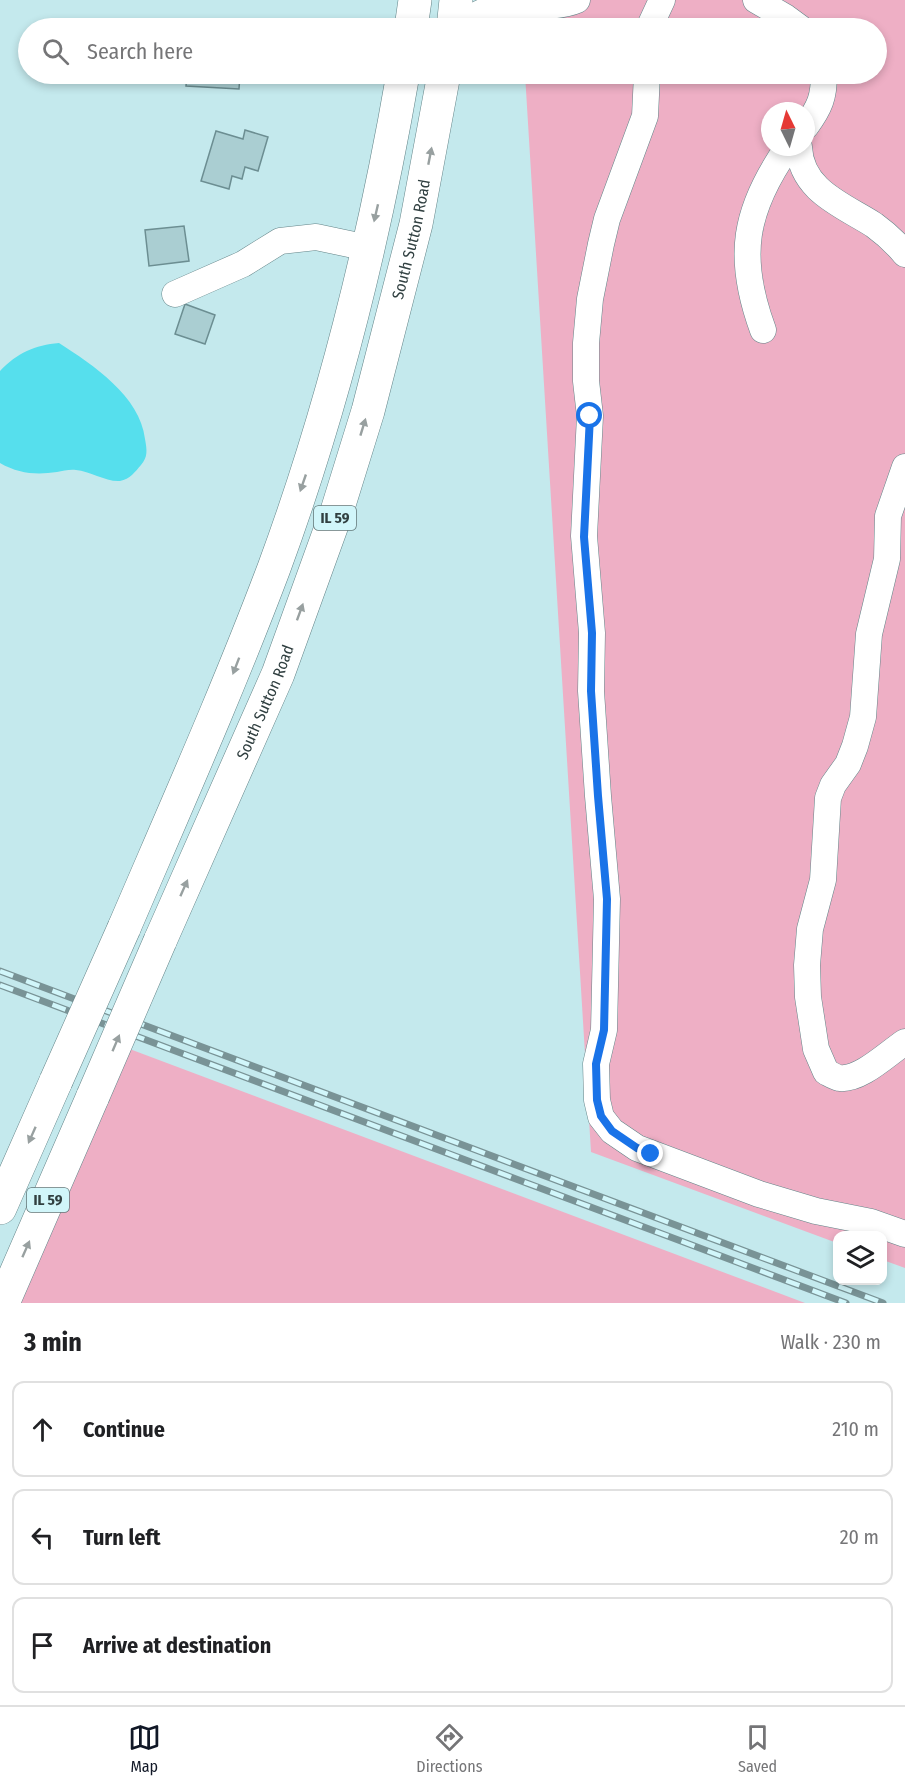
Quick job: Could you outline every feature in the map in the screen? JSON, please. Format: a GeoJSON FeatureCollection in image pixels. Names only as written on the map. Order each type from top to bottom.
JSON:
{"type":"FeatureCollection","features":[{"type":"Feature","properties":{"kind":"main road"},"geometry":{"type":"LineString","coordinates":[[412,18],[415,0]]}},
{"type":"Feature","properties":{"kind":"main road"},"geometry":{"type":"LineString","coordinates":[[454,18],[456,0]]}},
{"type":"Feature","properties":{"kind":"main road","name":"IL 59"},"geometry":{"type":"LineString","coordinates":[[0,1208],[124,928],[232,675],[274,567],[307,472],[334,381],[382,190],[401,84]]}},
{"type":"Feature","properties":{"kind":"main road","name":"South Sutton Road"},"geometry":{"type":"LineString","coordinates":[[3,1303],[278,674],[337,511],[368,411],[416,224],[442,84]]}},
{"type":"Feature","properties":{"kind":"street"},"geometry":{"type":"LineString","coordinates":[[469,18],[480,11],[505,3],[546,6],[577,0]]}},
{"type":"Feature","properties":{"kind":"street"},"geometry":{"type":"LineString","coordinates":[[654,18],[662,0]]}},
{"type":"Feature","properties":{"kind":"street"},"geometry":{"type":"LineString","coordinates":[[756,0],[786,18]]}},
{"type":"Feature","properties":{"kind":"street"},"geometry":{"type":"LineString","coordinates":[[647,84],[645,116],[607,219],[598,253],[590,299],[586,343],[590,416],[584,537],[592,633],[591,691],[607,899],[604,1030],[596,1064],[597,1100],[601,1116],[612,1131],[637,1148],[759,1194],[816,1211],[871,1222],[905,1234]]}},
{"type":"Feature","properties":{"kind":"street"},"geometry":{"type":"LineString","coordinates":[[815,112],[824,94],[824,84]]}},
{"type":"Feature","properties":{"kind":"street"},"geometry":{"type":"LineString","coordinates":[[763,330],[749,287],[747,266],[751,219],[763,190],[783,156]]}},
{"type":"Feature","properties":{"kind":"street"},"geometry":{"type":"LineString","coordinates":[[801,156],[804,167],[819,190],[850,213],[874,225],[905,254]]}},
{"type":"Feature","properties":{"kind":"street"},"geometry":{"type":"LineString","coordinates":[[175,294],[243,264],[280,241],[316,237],[368,248]]}},
{"type":"Feature","properties":{"kind":"street"},"geometry":{"type":"LineString","coordinates":[[905,467],[888,516],[887,559],[869,634],[863,717],[848,764],[833,785],[828,798],[823,880],[812,919],[807,964],[808,997],[813,1033],[816,1049],[826,1072],[839,1078],[851,1077],[905,1042]]}},
{"type":"Feature","properties":{"kind":"shaded area"},"geometry":{"type":"Polygon","coordinates":[[[521,0],[905,0],[905,1268],[887,1261],[887,1231],[833,1231],[833,1242],[591,1152],[526,84],[887,84],[887,18],[522,18],[521,0]]]}},
{"type":"Feature","properties":{"kind":"shaded area"},"geometry":{"type":"Polygon","coordinates":[[[127,1048],[805,1303],[19,1303],[127,1048]]]}},
{"type":"Feature","properties":{"kind":"water"},"geometry":{"type":"Polygon","coordinates":[[[59,343],[113,383],[125,396],[141,423],[146,443],[145,459],[127,479],[115,481],[74,470],[28,473],[0,463],[0,371],[13,359],[27,351],[59,343]]]}},
{"type":"Feature","properties":{"kind":"building"},"geometry":{"type":"Polygon","coordinates":[[[186,84],[239,84],[239,89],[186,86],[186,84]]]}},
{"type":"Feature","properties":{"kind":"building"},"geometry":{"type":"Polygon","coordinates":[[[245,130],[268,137],[258,171],[245,167],[242,179],[232,176],[229,189],[201,181],[216,131],[243,139],[245,130]]]}},
{"type":"Feature","properties":{"kind":"building"},"geometry":{"type":"Polygon","coordinates":[[[184,226],[189,261],[149,266],[145,230],[184,226]]]}},
{"type":"Feature","properties":{"kind":"building"},"geometry":{"type":"Polygon","coordinates":[[[185,304],[215,315],[205,344],[175,334],[185,304]]]}},
{"type":"Feature","properties":{"kind":"railway"},"geometry":{"type":"LineString","coordinates":[[0,971],[883,1303]]}},
{"type":"Feature","properties":{"kind":"railway"},"geometry":{"type":"LineString","coordinates":[[0,985],[846,1303]]}},
{"type":"Feature","properties":{"kind":"route"},"geometry":{"type":"LineString","coordinates":[[590,416],[584,537],[585,570],[592,633],[591,691],[602,858],[607,899],[604,1030],[603,1043],[598,1052],[596,1064],[597,1100],[601,1116],[612,1131],[637,1148],[651,1154]]}}]}
